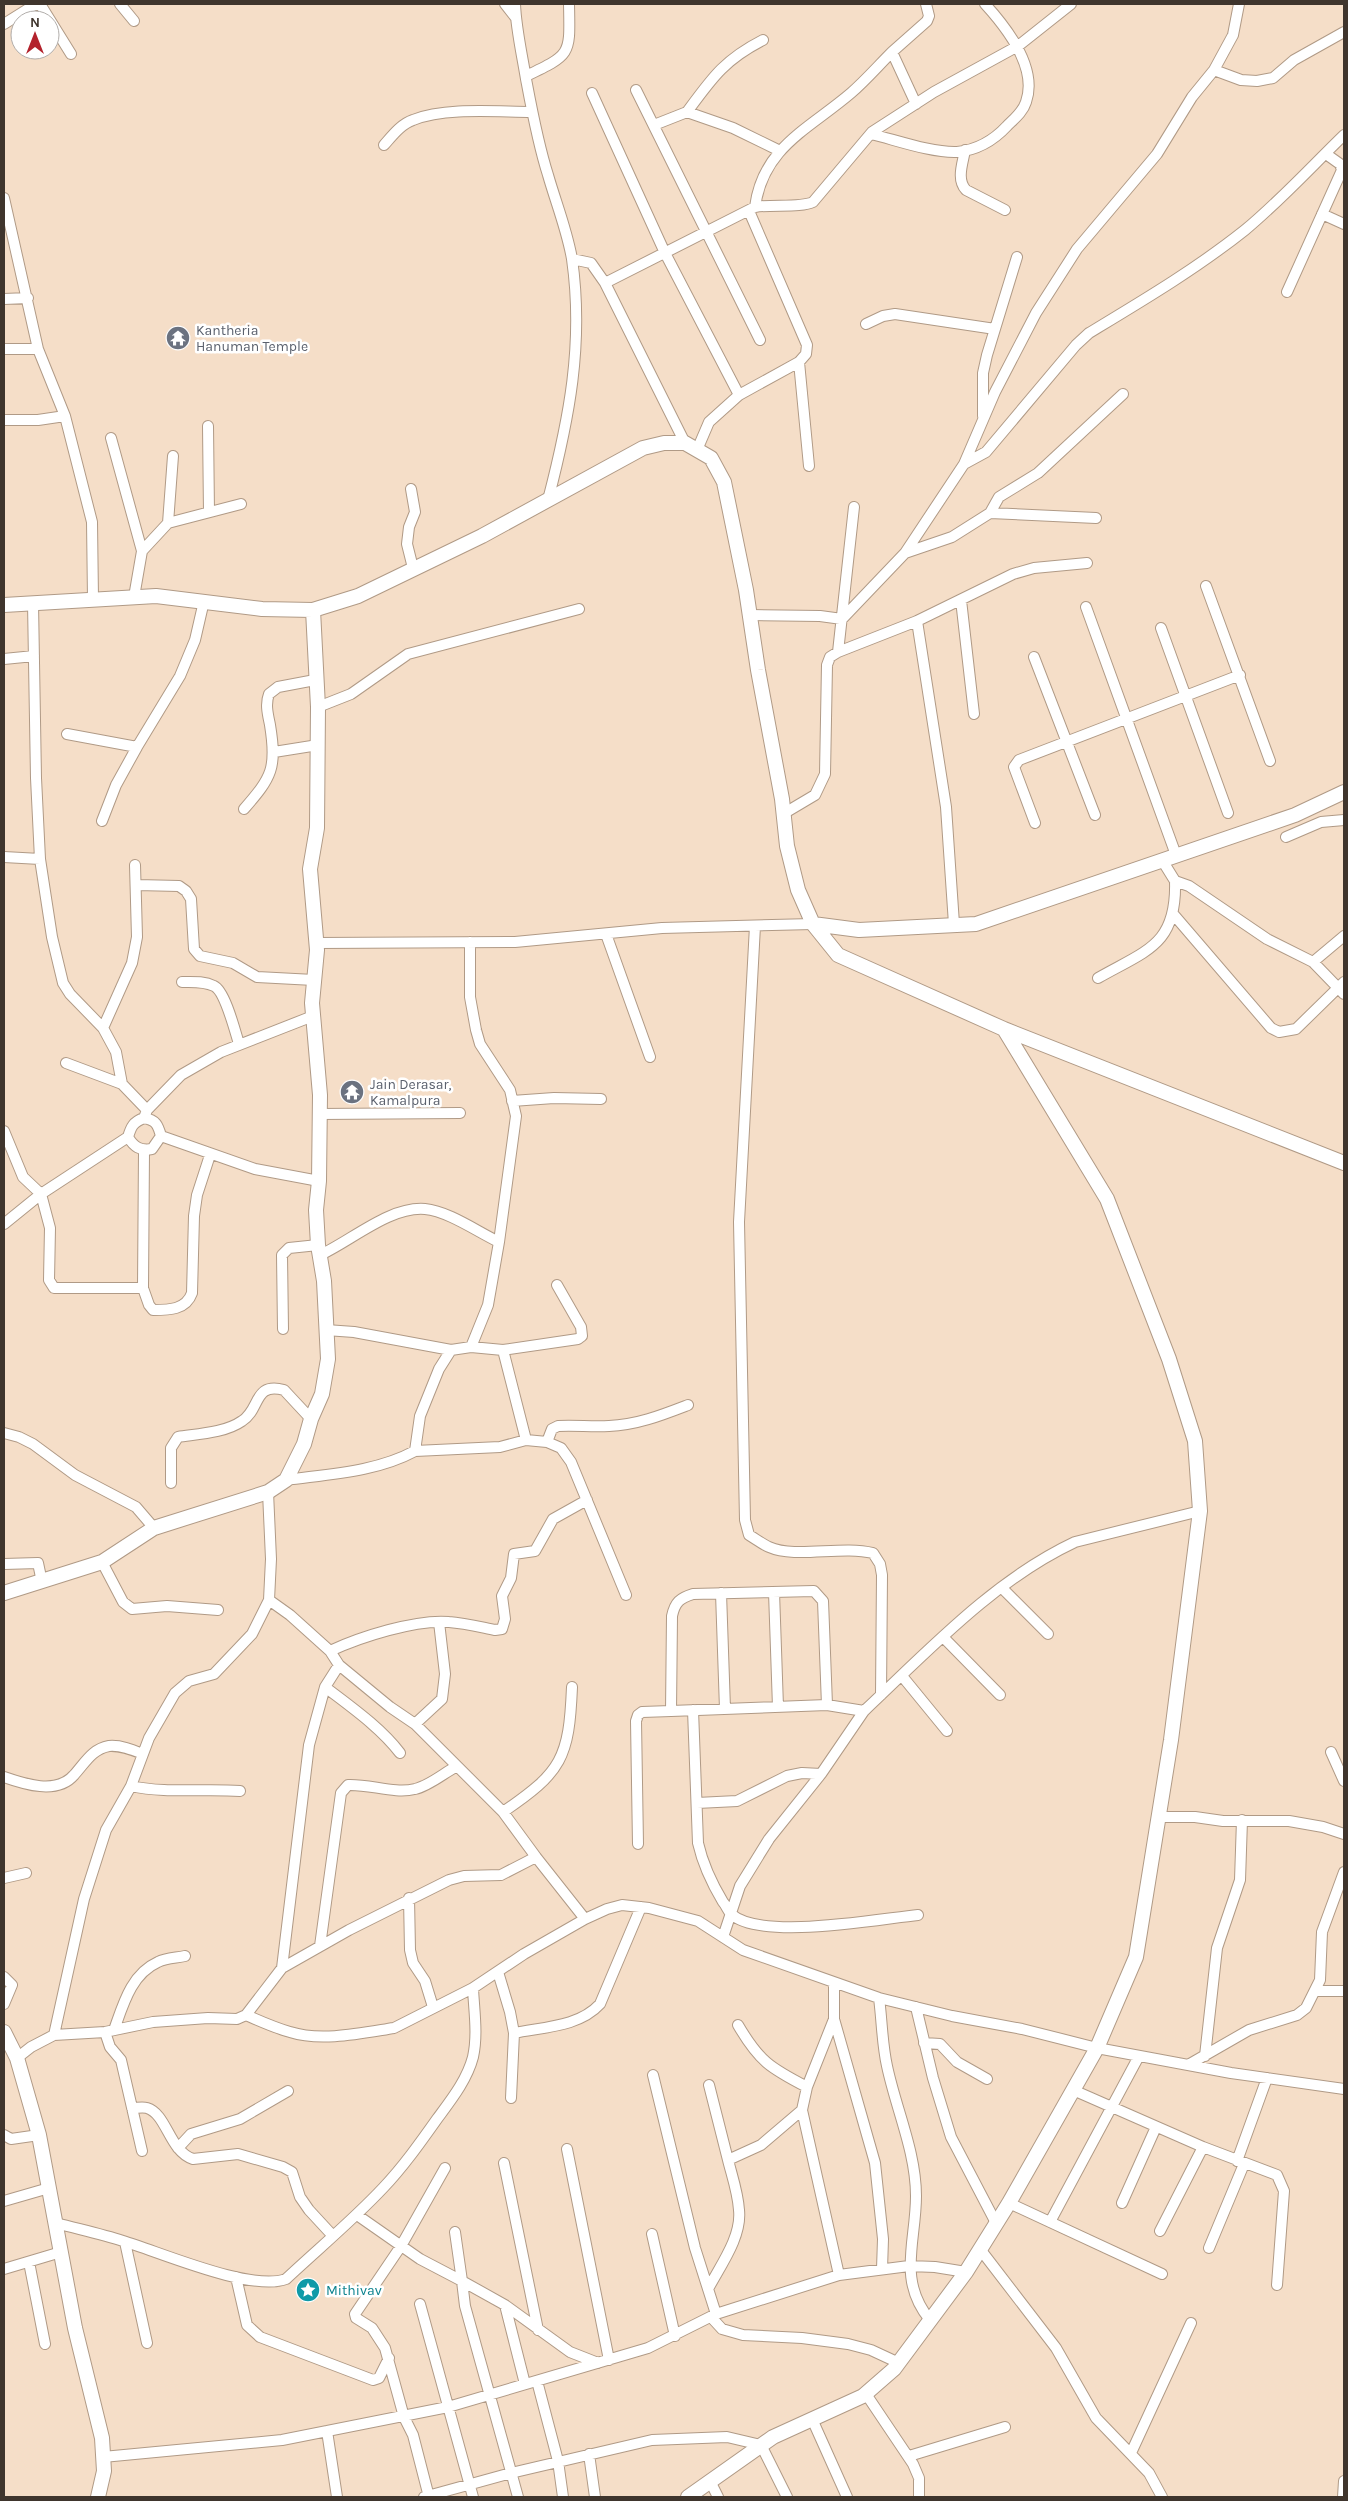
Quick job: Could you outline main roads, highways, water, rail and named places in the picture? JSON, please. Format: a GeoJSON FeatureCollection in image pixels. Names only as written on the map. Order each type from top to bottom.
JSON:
{"type":"FeatureCollection","features":[{"type":"Feature","properties":{"kind":"place","name":"Kantheria Hanuman Temple"},"geometry":{"type":"Point","coordinates":[178,338]}},
{"type":"Feature","properties":{"kind":"place","name":"Jain Derasar, Kamalpura"},"geometry":{"type":"Point","coordinates":[352,1092]}},
{"type":"Feature","properties":{"kind":"place","name":"Mithivav"},"geometry":{"type":"Point","coordinates":[308,2290]}}]}
